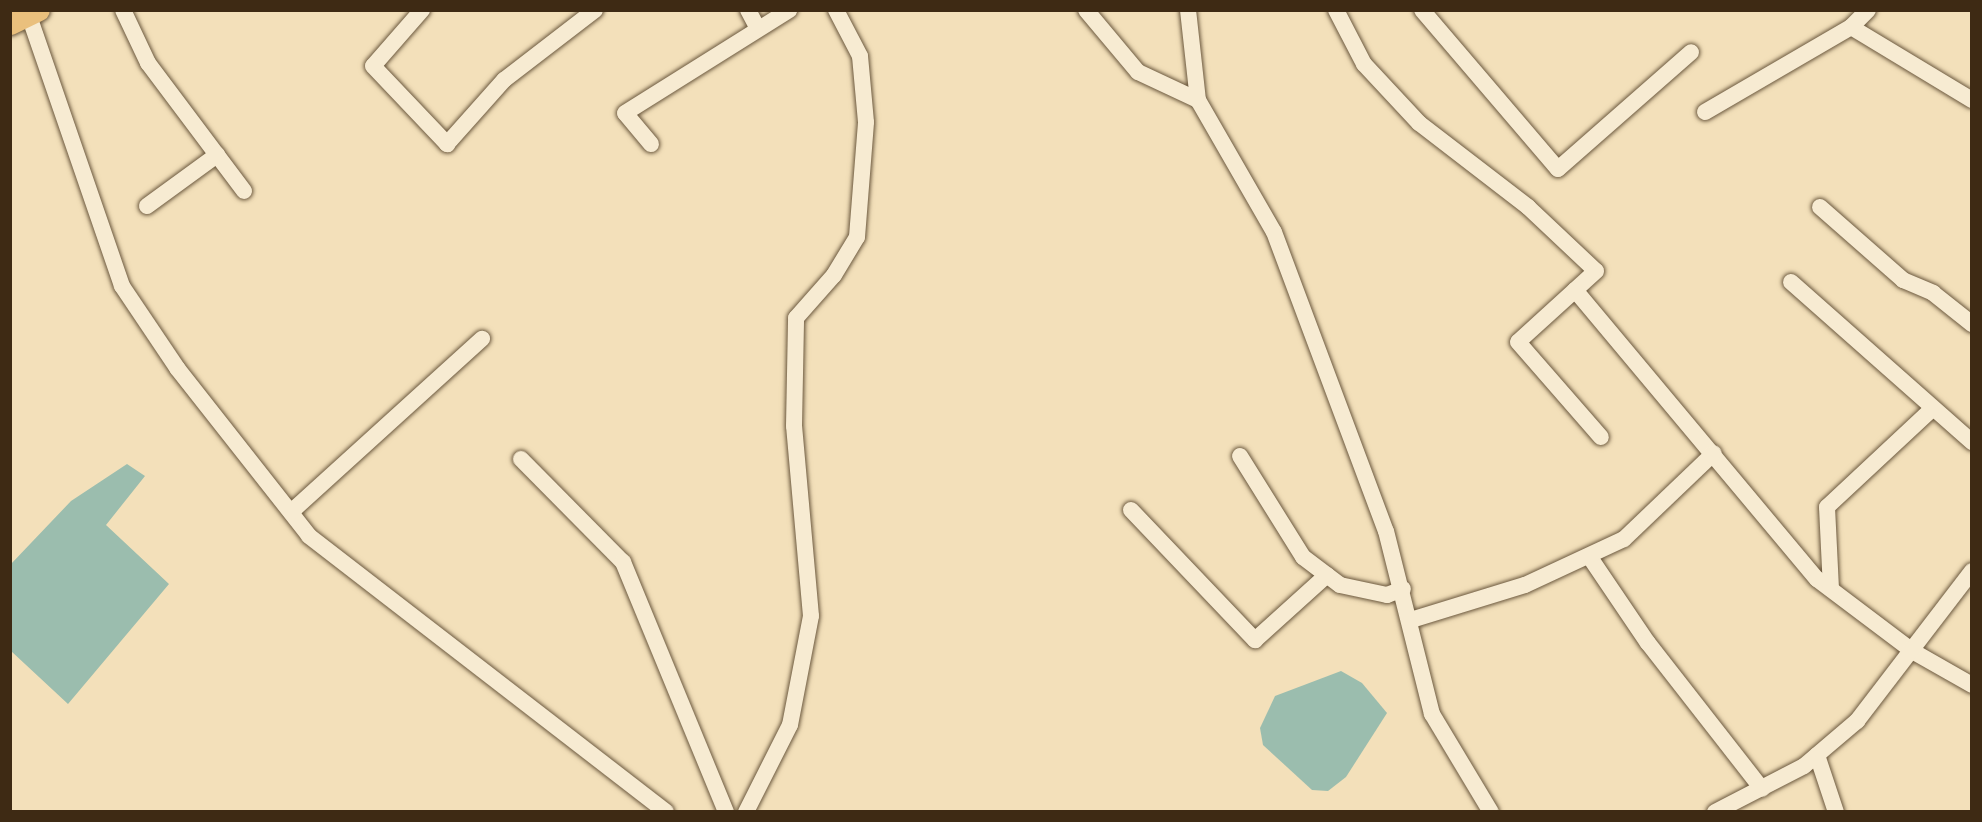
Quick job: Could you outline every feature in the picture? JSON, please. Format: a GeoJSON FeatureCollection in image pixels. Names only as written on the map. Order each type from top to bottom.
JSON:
{"type":"FeatureCollection","features":[{"type":"Feature","properties":{"kind":"street"},"geometry":{"type":"LineString","coordinates":[[123,10],[148,63],[244,191]]}},
{"type":"Feature","properties":{"kind":"street"},"geometry":{"type":"LineString","coordinates":[[422,10],[373,66],[447,144],[504,80],[595,10]]}},
{"type":"Feature","properties":{"kind":"street"},"geometry":{"type":"LineString","coordinates":[[748,10],[758,28]]}},
{"type":"Feature","properties":{"kind":"street"},"geometry":{"type":"LineString","coordinates":[[651,144],[625,113],[789,10]]}},
{"type":"Feature","properties":{"kind":"street"},"geometry":{"type":"LineString","coordinates":[[746,812],[790,725],[811,616],[794,426],[795,318],[834,275],[857,237],[866,122],[861,67],[836,10]]}},
{"type":"Feature","properties":{"kind":"street"},"geometry":{"type":"LineString","coordinates":[[1086,10],[1138,72],[1198,100]]}},
{"type":"Feature","properties":{"kind":"street"},"geometry":{"type":"LineString","coordinates":[[1188,10],[1198,100],[1274,232],[1403,589],[1432,714],[1491,812]]}},
{"type":"Feature","properties":{"kind":"street"},"geometry":{"type":"LineString","coordinates":[[1336,10],[1364,64],[1419,123],[1528,207],[1596,272],[1518,342],[1601,437]]}},
{"type":"Feature","properties":{"kind":"street"},"geometry":{"type":"LineString","coordinates":[[1422,10],[1558,169],[1691,52]]}},
{"type":"Feature","properties":{"kind":"street"},"geometry":{"type":"LineString","coordinates":[[1705,112],[1851,27],[1868,10]]}},
{"type":"Feature","properties":{"kind":"street"},"geometry":{"type":"LineString","coordinates":[[26,15],[123,286],[177,368],[309,536],[666,812]]}},
{"type":"Feature","properties":{"kind":"street"},"geometry":{"type":"LineString","coordinates":[[1851,27],[1971,100]]}},
{"type":"Feature","properties":{"kind":"street"},"geometry":{"type":"LineString","coordinates":[[147,206],[217,155]]}},
{"type":"Feature","properties":{"kind":"street"},"geometry":{"type":"LineString","coordinates":[[1820,207],[1903,280],[1934,293],[1971,324]]}},
{"type":"Feature","properties":{"kind":"street"},"geometry":{"type":"LineString","coordinates":[[1791,282],[1931,410],[1971,442]]}},
{"type":"Feature","properties":{"kind":"street"},"geometry":{"type":"LineString","coordinates":[[1575,290],[1831,589],[1914,652],[1971,685]]}},
{"type":"Feature","properties":{"kind":"street"},"geometry":{"type":"LineString","coordinates":[[291,512],[482,339]]}},
{"type":"Feature","properties":{"kind":"street"},"geometry":{"type":"LineString","coordinates":[[1831,589],[1827,507],[1931,410]]}},
{"type":"Feature","properties":{"kind":"street"},"geometry":{"type":"LineString","coordinates":[[1410,620],[1525,585],[1624,539],[1714,453]]}},
{"type":"Feature","properties":{"kind":"street"},"geometry":{"type":"LineString","coordinates":[[1240,456],[1276,519],[1303,557],[1340,585],[1387,595],[1403,589]]}},
{"type":"Feature","properties":{"kind":"street"},"geometry":{"type":"LineString","coordinates":[[521,459],[623,562],[726,812]]}},
{"type":"Feature","properties":{"kind":"street"},"geometry":{"type":"LineString","coordinates":[[1131,510],[1255,640],[1327,575]]}},
{"type":"Feature","properties":{"kind":"street"},"geometry":{"type":"LineString","coordinates":[[1589,556],[1648,643],[1762,789]]}},
{"type":"Feature","properties":{"kind":"street"},"geometry":{"type":"LineString","coordinates":[[1715,812],[1762,789],[1817,755],[1857,721],[1914,652],[1971,571]]}},
{"type":"Feature","properties":{"kind":"street"},"geometry":{"type":"LineString","coordinates":[[1817,755],[1836,812]]}},
{"type":"Feature","properties":{"kind":"shaded area"},"geometry":{"type":"Polygon","coordinates":[[[127,464],[145,476],[106,525],[169,584],[68,704],[11,651],[11,564],[71,501],[127,464]]]}},
{"type":"Feature","properties":{"kind":"shaded area"},"geometry":{"type":"Polygon","coordinates":[[[1341,671],[1362,683],[1387,713],[1346,777],[1328,791],[1312,790],[1263,745],[1260,728],[1275,696],[1341,671]]]}}]}
